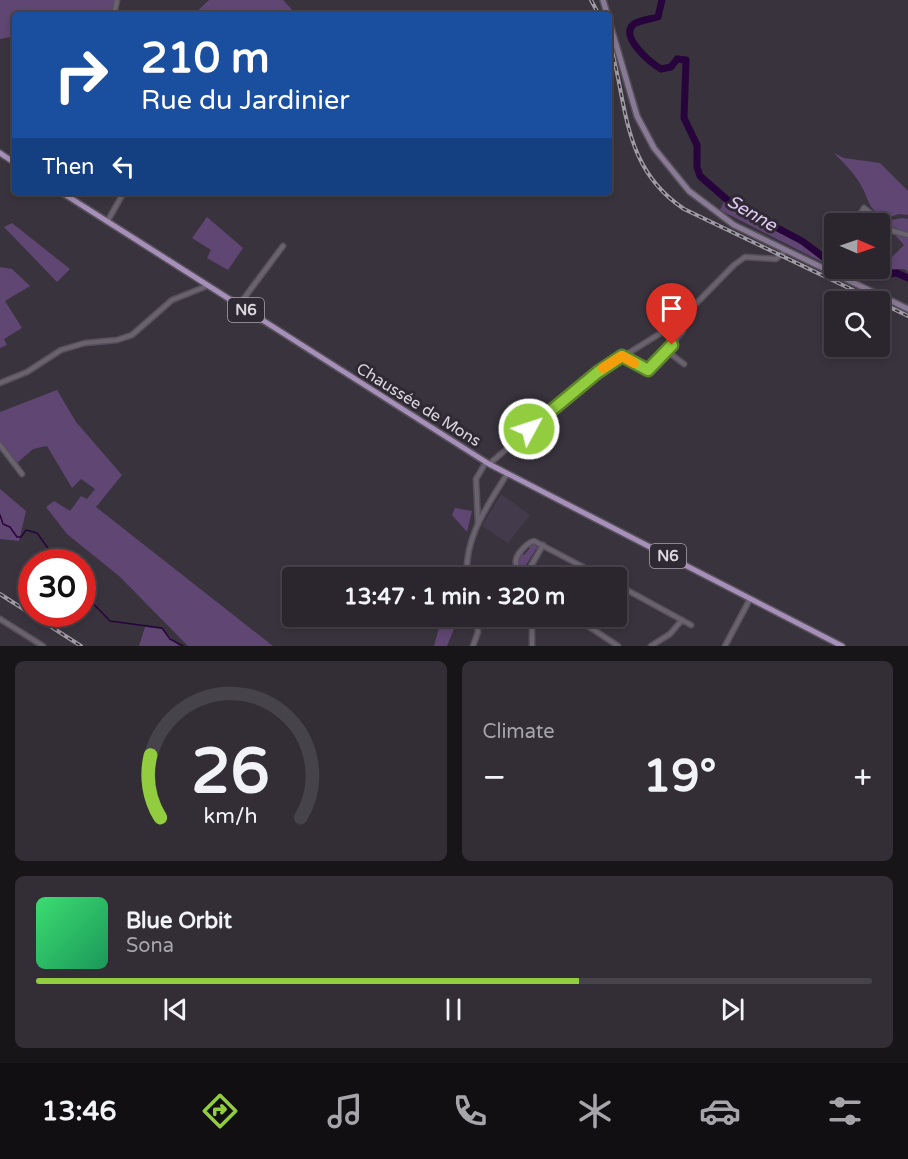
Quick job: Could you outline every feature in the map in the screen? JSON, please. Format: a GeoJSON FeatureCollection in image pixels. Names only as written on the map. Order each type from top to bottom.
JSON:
{"type":"FeatureCollection","features":[{"type":"Feature","properties":{"kind":"main road","name":"Chaussée de Mons"},"geometry":{"type":"LineString","coordinates":[[65,195],[487,463],[842,646]]}},
{"type":"Feature","properties":{"kind":"street"},"geometry":{"type":"LineString","coordinates":[[612,26],[632,102],[646,134],[665,163],[689,190],[719,215],[786,250],[824,265]]}},
{"type":"Feature","properties":{"kind":"street"},"geometry":{"type":"LineString","coordinates":[[107,222],[122,195]]}},
{"type":"Feature","properties":{"kind":"street"},"geometry":{"type":"LineString","coordinates":[[890,229],[908,236]]}},
{"type":"Feature","properties":{"kind":"street"},"geometry":{"type":"LineString","coordinates":[[239,305],[283,246]]}},
{"type":"Feature","properties":{"kind":"street"},"geometry":{"type":"LineString","coordinates":[[478,523],[476,479],[487,463],[598,372],[677,322],[745,257],[776,258],[786,250]]}},
{"type":"Feature","properties":{"kind":"street"},"geometry":{"type":"LineString","coordinates":[[855,279],[908,309]]}},
{"type":"Feature","properties":{"kind":"street"},"geometry":{"type":"LineString","coordinates":[[0,383],[27,372],[61,350],[85,343],[117,340],[132,335],[172,300],[208,285]]}},
{"type":"Feature","properties":{"kind":"street"},"geometry":{"type":"LineString","coordinates":[[622,356],[648,370],[683,331],[677,322]]}},
{"type":"Feature","properties":{"kind":"street"},"geometry":{"type":"LineString","coordinates":[[667,351],[684,364]]}},
{"type":"Feature","properties":{"kind":"street"},"geometry":{"type":"LineString","coordinates":[[0,446],[22,474]]}},
{"type":"Feature","properties":{"kind":"street"},"geometry":{"type":"LineString","coordinates":[[467,567],[467,551],[478,523],[507,474]]}},
{"type":"Feature","properties":{"kind":"street"},"geometry":{"type":"LineString","coordinates":[[517,567],[516,558],[531,542],[543,545],[584,567]]}},
{"type":"Feature","properties":{"kind":"street"},"geometry":{"type":"LineString","coordinates":[[530,567],[543,545]]}},
{"type":"Feature","properties":{"kind":"street"},"geometry":{"type":"LineString","coordinates":[[627,590],[691,626]]}},
{"type":"Feature","properties":{"kind":"street"},"geometry":{"type":"LineString","coordinates":[[727,645],[750,598]]}},
{"type":"Feature","properties":{"kind":"street"},"geometry":{"type":"LineString","coordinates":[[0,619],[44,646]]}},
{"type":"Feature","properties":{"kind":"street"},"geometry":{"type":"LineString","coordinates":[[651,646],[670,634],[682,620]]}},
{"type":"Feature","properties":{"kind":"street"},"geometry":{"type":"LineString","coordinates":[[473,646],[478,627]]}},
{"type":"Feature","properties":{"kind":"street"},"geometry":{"type":"LineString","coordinates":[[532,627],[532,646]]}},
{"type":"Feature","properties":{"kind":"street"},"geometry":{"type":"LineString","coordinates":[[590,627],[618,646]]}},
{"type":"Feature","properties":{"kind":"shaded area"},"geometry":{"type":"Polygon","coordinates":[[[0,0],[116,0],[114,12],[12,12],[12,37],[0,39],[0,0]]]}},
{"type":"Feature","properties":{"kind":"shaded area"},"geometry":{"type":"Polygon","coordinates":[[[209,0],[283,0],[294,12],[196,12],[209,0]]]}},
{"type":"Feature","properties":{"kind":"shaded area"},"geometry":{"type":"Polygon","coordinates":[[[834,153],[844,158],[880,163],[908,191],[908,215],[899,214],[890,217],[890,213],[877,213],[846,166],[834,153]]]}},
{"type":"Feature","properties":{"kind":"shaded area"},"geometry":{"type":"Polygon","coordinates":[[[725,199],[801,242],[824,263],[720,210],[725,199]]]}},
{"type":"Feature","properties":{"kind":"shaded area"},"geometry":{"type":"Polygon","coordinates":[[[207,217],[243,248],[228,270],[207,258],[211,250],[192,238],[207,217]]]}},
{"type":"Feature","properties":{"kind":"shaded area"},"geometry":{"type":"Polygon","coordinates":[[[908,219],[908,234],[890,225],[892,220],[908,219]]]}},
{"type":"Feature","properties":{"kind":"shaded area"},"geometry":{"type":"Polygon","coordinates":[[[12,223],[70,269],[57,282],[4,227],[12,223]]]}},
{"type":"Feature","properties":{"kind":"shaded area"},"geometry":{"type":"Polygon","coordinates":[[[895,235],[908,238],[908,272],[904,269],[890,269],[890,259],[904,245],[895,235]]]}},
{"type":"Feature","properties":{"kind":"shaded area"},"geometry":{"type":"Polygon","coordinates":[[[0,267],[12,269],[30,286],[5,301],[22,328],[4,339],[7,345],[0,348],[0,267]]]}},
{"type":"Feature","properties":{"kind":"shaded area"},"geometry":{"type":"Polygon","coordinates":[[[57,390],[76,422],[122,475],[96,507],[273,646],[188,646],[119,576],[96,557],[96,549],[86,549],[67,534],[46,507],[54,501],[70,511],[81,496],[87,499],[95,489],[81,479],[72,488],[47,446],[33,449],[17,463],[0,443],[0,412],[57,390]]]}},
{"type":"Feature","properties":{"kind":"shaded area"},"geometry":{"type":"Polygon","coordinates":[[[0,489],[26,511],[19,541],[0,539],[0,489]]]}},
{"type":"Feature","properties":{"kind":"shaded area"},"geometry":{"type":"Polygon","coordinates":[[[501,494],[530,515],[508,543],[482,526],[501,494]]]}},
{"type":"Feature","properties":{"kind":"shaded area"},"geometry":{"type":"Polygon","coordinates":[[[455,508],[472,511],[467,532],[452,515],[455,508]]]}},
{"type":"Feature","properties":{"kind":"shaded area"},"geometry":{"type":"Polygon","coordinates":[[[533,543],[539,549],[536,549],[526,565],[527,567],[520,567],[518,558],[530,548],[528,546],[533,543]]]}},
{"type":"Feature","properties":{"kind":"shaded area"},"geometry":{"type":"Polygon","coordinates":[[[145,627],[162,629],[179,646],[139,646],[145,627]]]}},
{"type":"Feature","properties":{"kind":"shaded area"},"geometry":{"type":"Polygon","coordinates":[[[439,627],[455,627],[447,646],[434,646],[439,627]]]}},
{"type":"Feature","properties":{"kind":"waterway","name":"Senne"},"geometry":{"type":"LineString","coordinates":[[662,0],[658,17],[634,24],[630,29],[630,35],[638,49],[661,69],[671,67],[677,59],[686,60],[684,118],[697,145],[697,167],[700,176],[732,204],[802,241],[824,258]]}},
{"type":"Feature","properties":{"kind":"waterway","name":"Senne"},"geometry":{"type":"LineString","coordinates":[[890,274],[897,273],[908,278]]}},
{"type":"Feature","properties":{"kind":"waterway"},"geometry":{"type":"LineString","coordinates":[[0,515],[3,524],[10,527],[17,537],[21,537],[26,530],[37,533],[49,549]]}},
{"type":"Feature","properties":{"kind":"waterway"},"geometry":{"type":"LineString","coordinates":[[96,606],[110,621],[162,628],[170,639],[183,646]]}},
{"type":"Feature","properties":{"kind":"railway"},"geometry":{"type":"LineString","coordinates":[[591,0],[597,12]]}},
{"type":"Feature","properties":{"kind":"railway"},"geometry":{"type":"LineString","coordinates":[[612,52],[630,133],[648,174],[663,192],[684,209],[855,291]]}},
{"type":"Feature","properties":{"kind":"railway"},"geometry":{"type":"LineString","coordinates":[[890,307],[908,316]]}},
{"type":"Feature","properties":{"kind":"railway"},"geometry":{"type":"LineString","coordinates":[[0,594],[81,646]]}},
{"type":"Feature","properties":{"kind":"slow traffic"},"geometry":{"type":"LineString","coordinates":[[603,368],[622,356],[634,363]]}},
{"type":"Feature","properties":{"kind":"route"},"geometry":{"type":"LineString","coordinates":[[529,429],[598,372],[622,356],[648,370],[672,345]]}}]}
